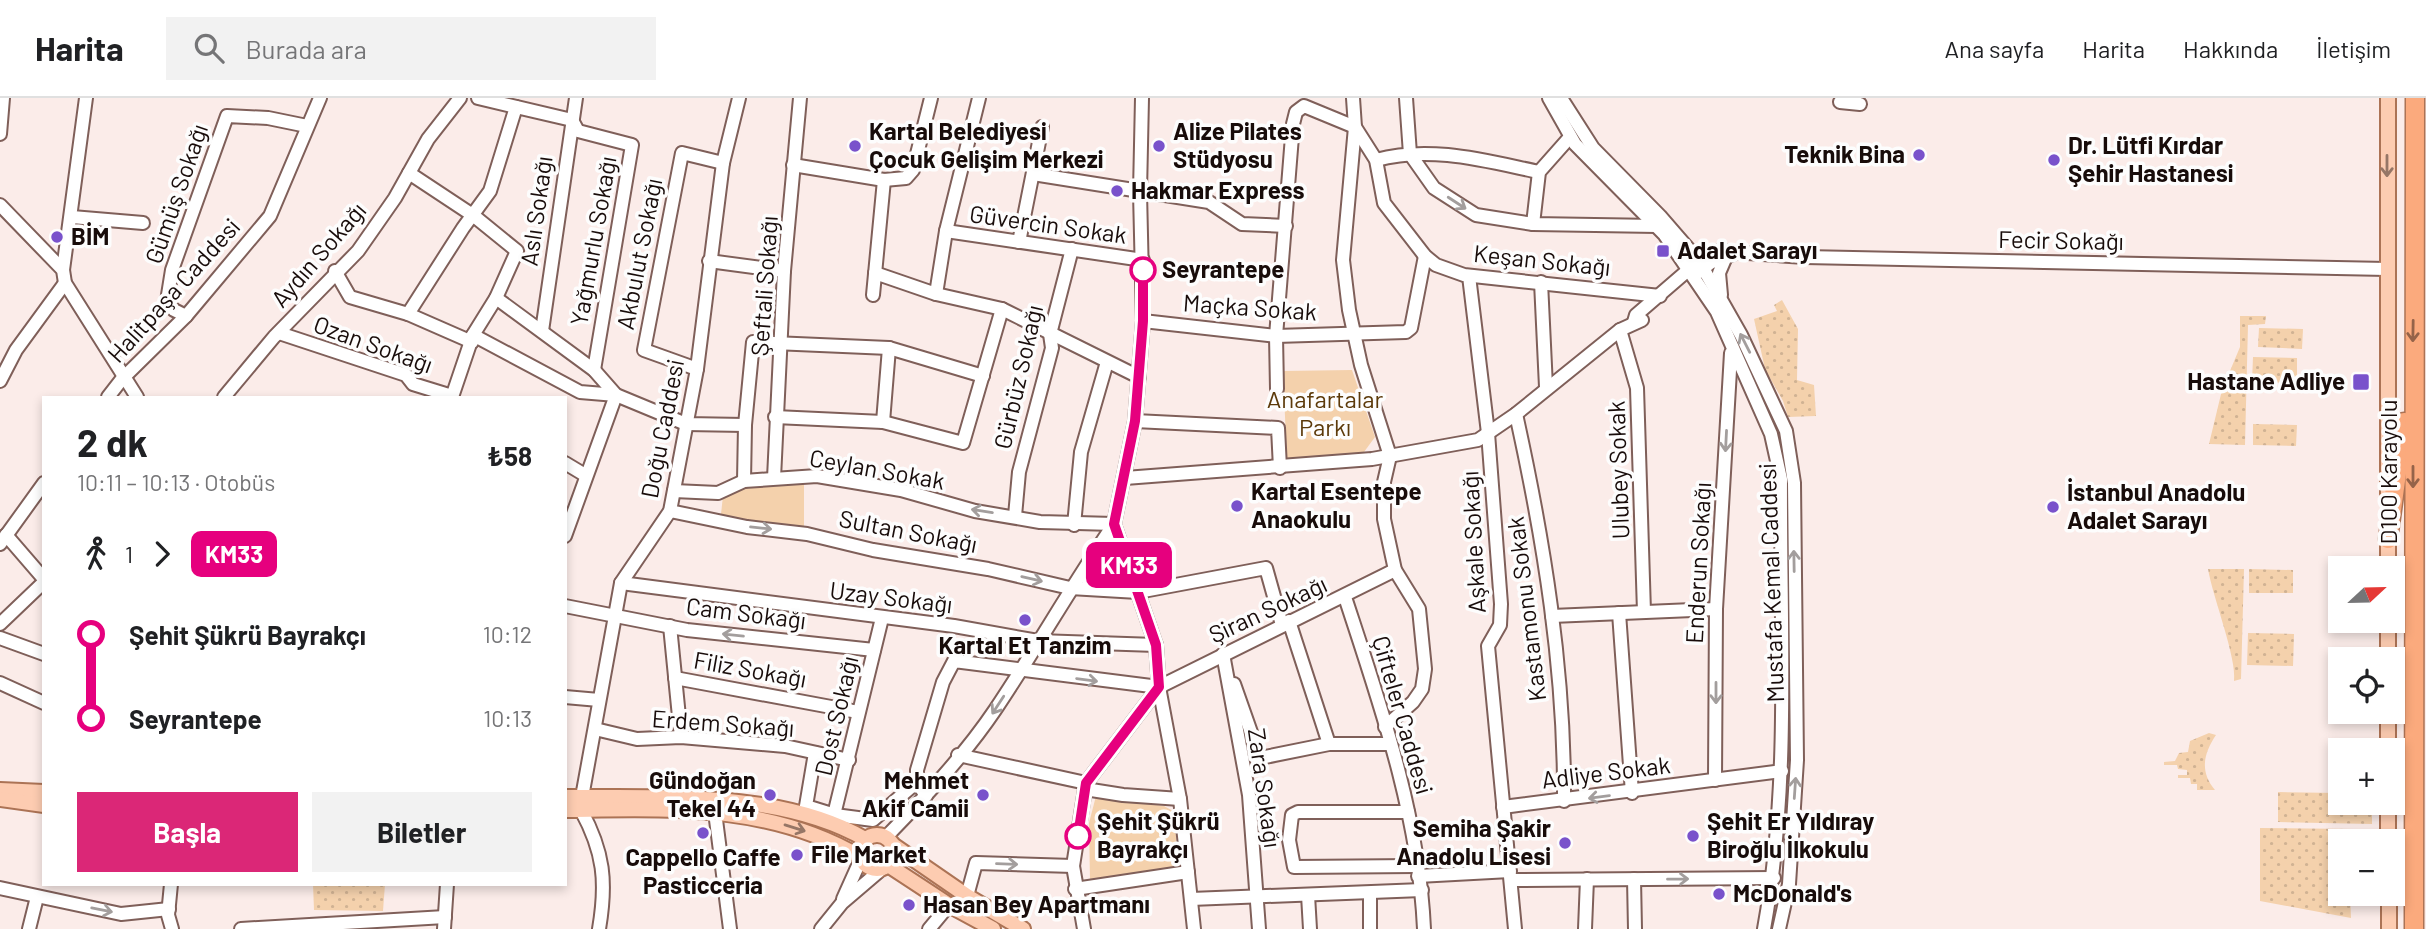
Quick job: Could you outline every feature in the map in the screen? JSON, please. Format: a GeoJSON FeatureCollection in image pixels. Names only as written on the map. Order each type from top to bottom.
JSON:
{"type":"FeatureCollection","features":[{"type":"Feature","properties":{"kind":"highway","name":"D100 Karayolu"},"geometry":{"type":"LineString","coordinates":[[2414,929],[2415,98]]}},
{"type":"Feature","properties":{"kind":"highway"},"geometry":{"type":"LineString","coordinates":[[2388,539],[2413,359]]}},
{"type":"Feature","properties":{"kind":"main road"},"geometry":{"type":"LineString","coordinates":[[2388,98],[2388,556]]}},
{"type":"Feature","properties":{"kind":"main road"},"geometry":{"type":"LineString","coordinates":[[0,790],[42,792]]}},
{"type":"Feature","properties":{"kind":"main road"},"geometry":{"type":"LineString","coordinates":[[567,798],[582,803],[738,813],[831,840],[861,858],[872,869],[886,866],[894,856],[889,841]]}},
{"type":"Feature","properties":{"kind":"main road"},"geometry":{"type":"LineString","coordinates":[[567,809],[582,803],[667,798],[774,807],[834,819],[865,839]]}},
{"type":"Feature","properties":{"kind":"main road"},"geometry":{"type":"LineString","coordinates":[[0,799],[42,805]]}},
{"type":"Feature","properties":{"kind":"main road"},"geometry":{"type":"LineString","coordinates":[[861,858],[860,847],[865,839],[875,834],[967,896],[1023,929]]}},
{"type":"Feature","properties":{"kind":"main road"},"geometry":{"type":"LineString","coordinates":[[886,866],[993,929]]}},
{"type":"Feature","properties":{"kind":"main road"},"geometry":{"type":"LineString","coordinates":[[2389,906],[2389,929]]}},
{"type":"Feature","properties":{"kind":"street"},"geometry":{"type":"LineString","coordinates":[[0,134],[3,98]]}},
{"type":"Feature","properties":{"kind":"street"},"geometry":{"type":"LineString","coordinates":[[0,381],[16,350],[64,276],[86,98]]}},
{"type":"Feature","properties":{"kind":"street","name":"Halitpaşa Caddesi"},"geometry":{"type":"LineString","coordinates":[[109,396],[122,379],[186,316],[270,216],[320,98]]}},
{"type":"Feature","properties":{"kind":"street","name":"Aydın Sokağı"},"geometry":{"type":"LineString","coordinates":[[225,396],[335,271],[358,251],[428,139],[460,98]]}},
{"type":"Feature","properties":{"kind":"street"},"geometry":{"type":"LineString","coordinates":[[478,98],[572,120]]}},
{"type":"Feature","properties":{"kind":"street","name":"Aslı Sokağı"},"geometry":{"type":"LineString","coordinates":[[542,331],[576,98]]}},
{"type":"Feature","properties":{"kind":"street","name":"Şeftali Sokağı"},"geometry":{"type":"LineString","coordinates":[[774,478],[784,271],[800,98]]}},
{"type":"Feature","properties":{"kind":"street"},"geometry":{"type":"LineString","coordinates":[[793,165],[884,180],[906,178],[912,170],[931,98]]}},
{"type":"Feature","properties":{"kind":"street"},"geometry":{"type":"LineString","coordinates":[[936,294],[946,231],[979,98]]}},
{"type":"Feature","properties":{"kind":"street"},"geometry":{"type":"LineString","coordinates":[[889,841],[994,712],[1070,587],[1114,524],[1135,421],[1143,321],[1140,192],[1142,98]]}},
{"type":"Feature","properties":{"kind":"street"},"geometry":{"type":"LineString","coordinates":[[1353,98],[1355,127],[1343,260],[1361,365],[1390,456],[1384,482],[1384,519],[1395,570],[1419,609],[1425,669],[1422,689],[1413,702],[1385,727]]}},
{"type":"Feature","properties":{"kind":"street"},"geometry":{"type":"LineString","coordinates":[[1406,98],[1410,154],[1434,188],[1476,215],[1533,225],[1657,226]]}},
{"type":"Feature","properties":{"kind":"street","name":"Mustafa Kemal Caddesi"},"geometry":{"type":"LineString","coordinates":[[1549,98],[1570,137],[1657,226],[1721,298],[1786,431],[1794,483],[1797,760],[1789,884],[1779,929]]}},
{"type":"Feature","properties":{"kind":"street","name":"Mustafa Kemal Caddesi"},"geometry":{"type":"LineString","coordinates":[[1561,98],[1593,148],[1660,216],[1696,269],[1771,434],[1781,479],[1782,771],[1774,878],[1764,929]]}},
{"type":"Feature","properties":{"kind":"street","name":"Doğu Caddesi"},"geometry":{"type":"LineString","coordinates":[[582,803],[598,700],[621,583],[670,511],[696,369],[723,163],[737,99]]}},
{"type":"Feature","properties":{"kind":"street"},"geometry":{"type":"LineString","coordinates":[[1840,102],[1860,104]]}},
{"type":"Feature","properties":{"kind":"street"},"geometry":{"type":"LineString","coordinates":[[1277,389],[1276,336],[1296,112],[1304,106],[1355,127],[1376,160],[1384,203],[1425,256]]}},
{"type":"Feature","properties":{"kind":"street"},"geometry":{"type":"LineString","coordinates":[[408,314],[490,191],[516,107]]}},
{"type":"Feature","properties":{"kind":"street","name":"Gümüş Sokağı"},"geometry":{"type":"LineString","coordinates":[[186,316],[174,310],[167,301],[172,270],[227,116],[268,118],[307,126]]}},
{"type":"Feature","properties":{"kind":"street","name":"Yağmurlu Sokağı"},"geometry":{"type":"LineString","coordinates":[[572,120],[578,131],[632,145],[594,370]]}},
{"type":"Feature","properties":{"kind":"street"},"geometry":{"type":"LineString","coordinates":[[1019,242],[1042,127]]}},
{"type":"Feature","properties":{"kind":"street"},"geometry":{"type":"LineString","coordinates":[[1533,225],[1539,172],[1570,137]]}},
{"type":"Feature","properties":{"kind":"street","name":"Akbulut Sokağı"},"geometry":{"type":"LineString","coordinates":[[696,369],[643,350],[682,153],[723,163]]}},
{"type":"Feature","properties":{"kind":"street"},"geometry":{"type":"LineString","coordinates":[[1376,160],[1410,154],[1454,154],[1539,172]]}},
{"type":"Feature","properties":{"kind":"street"},"geometry":{"type":"LineString","coordinates":[[409,173],[474,216],[517,251],[496,298],[472,339],[452,396]]}},
{"type":"Feature","properties":{"kind":"street"},"geometry":{"type":"LineString","coordinates":[[1033,174],[1209,202],[1242,224],[1286,226]]}},
{"type":"Feature","properties":{"kind":"street"},"geometry":{"type":"LineString","coordinates":[[873,295],[884,180]]}},
{"type":"Feature","properties":{"kind":"street"},"geometry":{"type":"LineString","coordinates":[[0,205],[64,276],[122,379],[135,396]]}},
{"type":"Feature","properties":{"kind":"street"},"geometry":{"type":"LineString","coordinates":[[72,217],[143,223]]}},
{"type":"Feature","properties":{"kind":"street","name":"Güvercin Sokak"},"geometry":{"type":"LineString","coordinates":[[946,231],[1143,260]]}},
{"type":"Feature","properties":{"kind":"street","name":"Gürbüz Sokağı"},"geometry":{"type":"LineString","coordinates":[[1015,516],[1019,472],[1052,348],[1050,334],[1072,249]]}},
{"type":"Feature","properties":{"kind":"street","name":"Maçka Sokak"},"geometry":{"type":"LineString","coordinates":[[1143,321],[1276,336],[1403,332],[1411,328],[1425,256]]}},
{"type":"Feature","properties":{"kind":"street","name":"Keşan Sokağı"},"geometry":{"type":"LineString","coordinates":[[1425,256],[1447,270],[1469,276],[1660,296]]}},
{"type":"Feature","properties":{"kind":"street"},"geometry":{"type":"LineString","coordinates":[[1721,298],[1719,273],[1729,256]]}},
{"type":"Feature","properties":{"kind":"street","name":"Fecir Sokağı"},"geometry":{"type":"LineString","coordinates":[[1696,269],[1729,256],[2387,270]]}},
{"type":"Feature","properties":{"kind":"street"},"geometry":{"type":"LineString","coordinates":[[709,261],[784,271]]}},
{"type":"Feature","properties":{"kind":"street"},"geometry":{"type":"LineString","coordinates":[[1634,322],[1636,315],[1696,269]]}},
{"type":"Feature","properties":{"kind":"street"},"geometry":{"type":"LineString","coordinates":[[1125,478],[1280,468],[1390,456],[1478,440],[1516,414],[1546,387],[1620,330],[1640,321],[1696,269]]}},
{"type":"Feature","properties":{"kind":"street"},"geometry":{"type":"LineString","coordinates":[[335,271],[350,297],[408,314],[472,339],[580,392],[616,395],[686,424],[744,425]]}},
{"type":"Feature","properties":{"kind":"street"},"geometry":{"type":"LineString","coordinates":[[875,273],[936,294],[1002,309],[1139,377]]}},
{"type":"Feature","properties":{"kind":"street","name":"Aşkale Sokağı"},"geometry":{"type":"LineString","coordinates":[[1469,276],[1488,433],[1501,604],[1500,625],[1488,646],[1515,929]]}},
{"type":"Feature","properties":{"kind":"street"},"geometry":{"type":"LineString","coordinates":[[1541,282],[1546,387]]}},
{"type":"Feature","properties":{"kind":"street"},"geometry":{"type":"LineString","coordinates":[[496,298],[594,370],[616,395]]}},
{"type":"Feature","properties":{"kind":"street"},"geometry":{"type":"LineString","coordinates":[[775,417],[883,422],[963,443],[1002,309]]}},
{"type":"Feature","properties":{"kind":"street","name":"Ulubey Sokak"},"geometry":{"type":"LineString","coordinates":[[1620,330],[1637,388],[1644,612]]}},
{"type":"Feature","properties":{"kind":"street","name":"Ozan Sokağı"},"geometry":{"type":"LineString","coordinates":[[279,333],[406,376],[413,384],[449,396]]}},
{"type":"Feature","properties":{"kind":"street"},"geometry":{"type":"LineString","coordinates":[[744,481],[744,425],[753,342],[890,348],[983,376]]}},
{"type":"Feature","properties":{"kind":"street"},"geometry":{"type":"LineString","coordinates":[[883,422],[890,348]]}},
{"type":"Feature","properties":{"kind":"street","name":"Enderun Sokağı"},"geometry":{"type":"LineString","coordinates":[[1715,780],[1716,609],[1731,349]]}},
{"type":"Feature","properties":{"kind":"street"},"geometry":{"type":"LineString","coordinates":[[1074,525],[1082,452],[1107,362]]}},
{"type":"Feature","properties":{"kind":"street"},"geometry":{"type":"LineString","coordinates":[[567,530],[616,395]]}},
{"type":"Feature","properties":{"kind":"street","name":"Kastamonu Sokak"},"geometry":{"type":"LineString","coordinates":[[1516,414],[1545,558],[1564,748],[1564,801]]}},
{"type":"Feature","properties":{"kind":"street"},"geometry":{"type":"LineString","coordinates":[[1135,421],[1278,428],[1280,468]]}},
{"type":"Feature","properties":{"kind":"street"},"geometry":{"type":"LineString","coordinates":[[567,464],[585,475]]}},
{"type":"Feature","properties":{"kind":"street","name":"Ceylan Sokak"},"geometry":{"type":"LineString","coordinates":[[674,491],[718,493],[744,481],[817,476],[901,490],[975,511],[1074,525],[1114,524]]}},
{"type":"Feature","properties":{"kind":"street"},"geometry":{"type":"LineString","coordinates":[[42,486],[3,540],[42,578]]}},
{"type":"Feature","properties":{"kind":"street"},"geometry":{"type":"LineString","coordinates":[[715,518],[718,493]]}},
{"type":"Feature","properties":{"kind":"street","name":"Sultan Sokağı"},"geometry":{"type":"LineString","coordinates":[[670,511],[715,518],[747,527],[807,534],[873,550],[988,569],[1070,587],[1138,592],[1266,568],[1286,623]]}},
{"type":"Feature","properties":{"kind":"street"},"geometry":{"type":"LineString","coordinates":[[1114,524],[1156,645],[1159,687],[1180,799],[1194,929]]}},
{"type":"Feature","properties":{"kind":"street","name":"Şiran Sokağı"},"geometry":{"type":"LineString","coordinates":[[1159,687],[1395,570]]}},
{"type":"Feature","properties":{"kind":"street"},"geometry":{"type":"LineString","coordinates":[[0,624],[42,582]]}},
{"type":"Feature","properties":{"kind":"street","name":"Uzay Sokağı"},"geometry":{"type":"LineString","coordinates":[[621,583],[1038,641],[1156,645]]}},
{"type":"Feature","properties":{"kind":"street","name":"Çifteler Caddesi"},"geometry":{"type":"LineString","coordinates":[[1345,597],[1408,812],[1422,890],[1424,929]]}},
{"type":"Feature","properties":{"kind":"street","name":"Cam Sokağı"},"geometry":{"type":"LineString","coordinates":[[567,606],[670,626],[874,650]]}},
{"type":"Feature","properties":{"kind":"street"},"geometry":{"type":"LineString","coordinates":[[1552,616],[1716,609]]}},
{"type":"Feature","properties":{"kind":"street"},"geometry":{"type":"LineString","coordinates":[[1619,613],[1632,793]]}},
{"type":"Feature","properties":{"kind":"street","name":"Dost Sokağı"},"geometry":{"type":"LineString","coordinates":[[834,819],[882,618]]}},
{"type":"Feature","properties":{"kind":"street"},"geometry":{"type":"LineString","coordinates":[[1286,623],[1329,744]]}},
{"type":"Feature","properties":{"kind":"street"},"geometry":{"type":"LineString","coordinates":[[670,626],[681,737]]}},
{"type":"Feature","properties":{"kind":"street"},"geometry":{"type":"LineString","coordinates":[[0,638],[42,653]]}},
{"type":"Feature","properties":{"kind":"street"},"geometry":{"type":"LineString","coordinates":[[1223,654],[1260,758],[1329,744],[1390,744]]}},
{"type":"Feature","properties":{"kind":"street","name":"Zara Sokağı"},"geometry":{"type":"LineString","coordinates":[[1223,654],[1249,795],[1259,929]]}},
{"type":"Feature","properties":{"kind":"street"},"geometry":{"type":"LineString","coordinates":[[926,796],[917,782],[917,771],[943,682],[954,661],[1159,687]]}},
{"type":"Feature","properties":{"kind":"street","name":"Filiz Sokağı"},"geometry":{"type":"LineString","coordinates":[[675,678],[858,712]]}},
{"type":"Feature","properties":{"kind":"street"},"geometry":{"type":"LineString","coordinates":[[0,683],[42,702]]}},
{"type":"Feature","properties":{"kind":"street"},"geometry":{"type":"LineString","coordinates":[[1084,929],[1073,866],[1085,786],[1159,687]]}},
{"type":"Feature","properties":{"kind":"street"},"geometry":{"type":"LineString","coordinates":[[567,697],[598,700]]}},
{"type":"Feature","properties":{"kind":"street","name":"Erdem Sokağı"},"geometry":{"type":"LineString","coordinates":[[595,729],[637,739],[681,737],[785,746],[849,760]]}},
{"type":"Feature","properties":{"kind":"street"},"geometry":{"type":"LineString","coordinates":[[815,752],[806,806],[834,819],[873,820],[917,782]]}},
{"type":"Feature","properties":{"kind":"street"},"geometry":{"type":"LineString","coordinates":[[958,755],[1124,795],[1180,799]]}},
{"type":"Feature","properties":{"kind":"street","name":"Adliye Sokak"},"geometry":{"type":"LineString","coordinates":[[1503,807],[1632,793],[1782,771]]}},
{"type":"Feature","properties":{"kind":"street"},"geometry":{"type":"LineString","coordinates":[[582,803],[603,865],[605,892],[599,929]]}},
{"type":"Feature","properties":{"kind":"street"},"geometry":{"type":"LineString","coordinates":[[715,812],[730,929]]}},
{"type":"Feature","properties":{"kind":"street"},"geometry":{"type":"LineString","coordinates":[[1408,812],[1298,812],[1292,815],[1289,840],[1294,867],[1587,879],[1774,878]]}},
{"type":"Feature","properties":{"kind":"street"},"geometry":{"type":"LineString","coordinates":[[842,903],[861,858]]}},
{"type":"Feature","properties":{"kind":"street"},"geometry":{"type":"LineString","coordinates":[[967,896],[975,863],[1073,866]]}},
{"type":"Feature","properties":{"kind":"street"},"geometry":{"type":"LineString","coordinates":[[821,929],[842,903],[886,866]]}},
{"type":"Feature","properties":{"kind":"street"},"geometry":{"type":"LineString","coordinates":[[1075,889],[1188,872]]}},
{"type":"Feature","properties":{"kind":"street"},"geometry":{"type":"LineString","coordinates":[[1585,929],[1587,879]]}},
{"type":"Feature","properties":{"kind":"street"},"geometry":{"type":"LineString","coordinates":[[1634,879],[1635,929]]}},
{"type":"Feature","properties":{"kind":"street"},"geometry":{"type":"LineString","coordinates":[[172,886],[169,909],[172,929]]}},
{"type":"Feature","properties":{"kind":"street"},"geometry":{"type":"LineString","coordinates":[[241,929],[445,923],[447,886]]}},
{"type":"Feature","properties":{"kind":"street"},"geometry":{"type":"LineString","coordinates":[[0,888],[121,914],[169,909]]}},
{"type":"Feature","properties":{"kind":"street"},"geometry":{"type":"LineString","coordinates":[[1191,899],[1422,890]]}},
{"type":"Feature","properties":{"kind":"street"},"geometry":{"type":"LineString","coordinates":[[1370,894],[1370,929]]}},
{"type":"Feature","properties":{"kind":"street"},"geometry":{"type":"LineString","coordinates":[[1308,895],[1310,929]]}},
{"type":"Feature","properties":{"kind":"street"},"geometry":{"type":"LineString","coordinates":[[29,929],[37,897]]}},
{"type":"Feature","properties":{"kind":"street"},"geometry":{"type":"LineString","coordinates":[[929,929],[949,905]]}},
{"type":"Feature","properties":{"kind":"green space"},"geometry":{"type":"Polygon","coordinates":[[[1782,300],[1798,329],[1797,380],[1814,385],[1816,416],[1788,417],[1783,401],[1765,369],[1754,319],[1777,311],[1774,305],[1782,300]]]}},
{"type":"Feature","properties":{"kind":"green space"},"geometry":{"type":"Polygon","coordinates":[[[2240,316],[2266,316],[2265,324],[2248,325],[2245,445],[2209,444],[2222,390],[2240,347],[2240,316]]]}},
{"type":"Feature","properties":{"kind":"green space"},"geometry":{"type":"Polygon","coordinates":[[[2259,328],[2303,329],[2302,349],[2258,347],[2259,328]]]}},
{"type":"Feature","properties":{"kind":"green space"},"geometry":{"type":"Polygon","coordinates":[[[2253,357],[2297,358],[2297,383],[2252,382],[2253,357]]]}},
{"type":"Feature","properties":{"kind":"green space","name":"Anafartalar Parkı"},"geometry":{"type":"Polygon","coordinates":[[[1352,370],[1375,437],[1364,452],[1287,462],[1283,371],[1352,370]]]}},
{"type":"Feature","properties":{"kind":"green space"},"geometry":{"type":"Polygon","coordinates":[[[2253,424],[2297,425],[2296,446],[2253,445],[2253,424]]]}},
{"type":"Feature","properties":{"kind":"green space"},"geometry":{"type":"Polygon","coordinates":[[[804,482],[804,528],[761,524],[721,514],[723,496],[755,485],[804,482]]]}},
{"type":"Feature","properties":{"kind":"green space"},"geometry":{"type":"Polygon","coordinates":[[[1107,547],[1111,547],[1119,579],[1088,579],[1087,576],[1107,547]]]}},
{"type":"Feature","properties":{"kind":"green space"},"geometry":{"type":"Polygon","coordinates":[[[2208,569],[2244,569],[2241,679],[2234,681],[2232,658],[2208,569]]]}},
{"type":"Feature","properties":{"kind":"green space"},"geometry":{"type":"Polygon","coordinates":[[[2249,569],[2293,570],[2293,593],[2249,593],[2249,569]]]}},
{"type":"Feature","properties":{"kind":"green space"},"geometry":{"type":"Polygon","coordinates":[[[2248,633],[2294,634],[2293,666],[2247,665],[2248,633]]]}},
{"type":"Feature","properties":{"kind":"green space"},"geometry":{"type":"Polygon","coordinates":[[[2209,733],[2216,735],[2206,755],[2205,769],[2215,790],[2197,790],[2197,784],[2191,784],[2190,778],[2178,778],[2178,775],[2187,775],[2187,770],[2178,769],[2177,765],[2164,765],[2164,762],[2175,761],[2179,753],[2188,752],[2190,741],[2209,733]]]}},
{"type":"Feature","properties":{"kind":"green space"},"geometry":{"type":"Polygon","coordinates":[[[2278,792],[2328,793],[2328,815],[2372,815],[2372,824],[2278,822],[2278,792]]]}},
{"type":"Feature","properties":{"kind":"green space"},"geometry":{"type":"Polygon","coordinates":[[[1096,796],[1164,806],[1173,811],[1180,869],[1090,881],[1089,823],[1096,796]]]}},
{"type":"Feature","properties":{"kind":"green space"},"geometry":{"type":"Polygon","coordinates":[[[2260,828],[2355,829],[2328,829],[2328,906],[2350,906],[2351,918],[2260,901],[2260,828]]]}},
{"type":"Feature","properties":{"kind":"green space"},"geometry":{"type":"Polygon","coordinates":[[[313,886],[385,886],[383,911],[314,910],[313,886]]]}},
{"type":"Feature","properties":{"kind":"bus line","name":"KM33"},"geometry":{"type":"LineString","coordinates":[[1078,836],[1086,783],[1159,687],[1156,645],[1114,524],[1135,421],[1143,321],[1143,270]]}},
{"type":"Feature","properties":{"kind":"place","name":"Kartal Belediyesi Çocuk Gelişim Merkezi"},"geometry":{"type":"Point","coordinates":[855,146]}},
{"type":"Feature","properties":{"kind":"place","name":"Alize Pilates Stüdyosu"},"geometry":{"type":"Point","coordinates":[1159,146]}},
{"type":"Feature","properties":{"kind":"place","name":"Teknik Bina"},"geometry":{"type":"Point","coordinates":[1919,155]}},
{"type":"Feature","properties":{"kind":"place","name":"Dr. Lütfi Kırdar Şehir Hastanesi"},"geometry":{"type":"Point","coordinates":[2054,160]}},
{"type":"Feature","properties":{"kind":"place","name":"Hakmar Express"},"geometry":{"type":"Point","coordinates":[1117,191]}},
{"type":"Feature","properties":{"kind":"place","name":"BİM"},"geometry":{"type":"Point","coordinates":[57,237]}},
{"type":"Feature","properties":{"kind":"place","name":"Adalet Sarayı"},"geometry":{"type":"Point","coordinates":[1663,251]}},
{"type":"Feature","properties":{"kind":"place","name":"Seyrantepe"},"geometry":{"type":"Point","coordinates":[1143,270]}},
{"type":"Feature","properties":{"kind":"place","name":"Hastane Adliye"},"geometry":{"type":"Point","coordinates":[2361,382]}},
{"type":"Feature","properties":{"kind":"place","name":"Kartal Esentepe Anaokulu"},"geometry":{"type":"Point","coordinates":[1237,506]}},
{"type":"Feature","properties":{"kind":"place","name":"İstanbul Anadolu Adalet Sarayı"},"geometry":{"type":"Point","coordinates":[2053,507]}},
{"type":"Feature","properties":{"kind":"place","name":"Kartal Et Tanzim"},"geometry":{"type":"Point","coordinates":[1025,620]}},
{"type":"Feature","properties":{"kind":"place","name":"Gündoğan Tekel 44"},"geometry":{"type":"Point","coordinates":[770,795]}},
{"type":"Feature","properties":{"kind":"place","name":"Mehmet Akif Camii"},"geometry":{"type":"Point","coordinates":[983,795]}},
{"type":"Feature","properties":{"kind":"place","name":"Cappello Caffe Pasticceria"},"geometry":{"type":"Point","coordinates":[703,833]}},
{"type":"Feature","properties":{"kind":"place","name":"Şehit Şükrü Bayrakçı"},"geometry":{"type":"Point","coordinates":[1078,836]}},
{"type":"Feature","properties":{"kind":"place","name":"Şehit Er Yıldıray Biroğlu İlkokulu"},"geometry":{"type":"Point","coordinates":[1693,836]}},
{"type":"Feature","properties":{"kind":"place","name":"Semiha Şakir Anadolu Lisesi"},"geometry":{"type":"Point","coordinates":[1565,843]}},
{"type":"Feature","properties":{"kind":"place","name":"File Market"},"geometry":{"type":"Point","coordinates":[797,855]}},
{"type":"Feature","properties":{"kind":"place","name":"McDonald's"},"geometry":{"type":"Point","coordinates":[1719,894]}},
{"type":"Feature","properties":{"kind":"place","name":"Hasan Bey Apartmanı"},"geometry":{"type":"Point","coordinates":[909,905]}}]}
